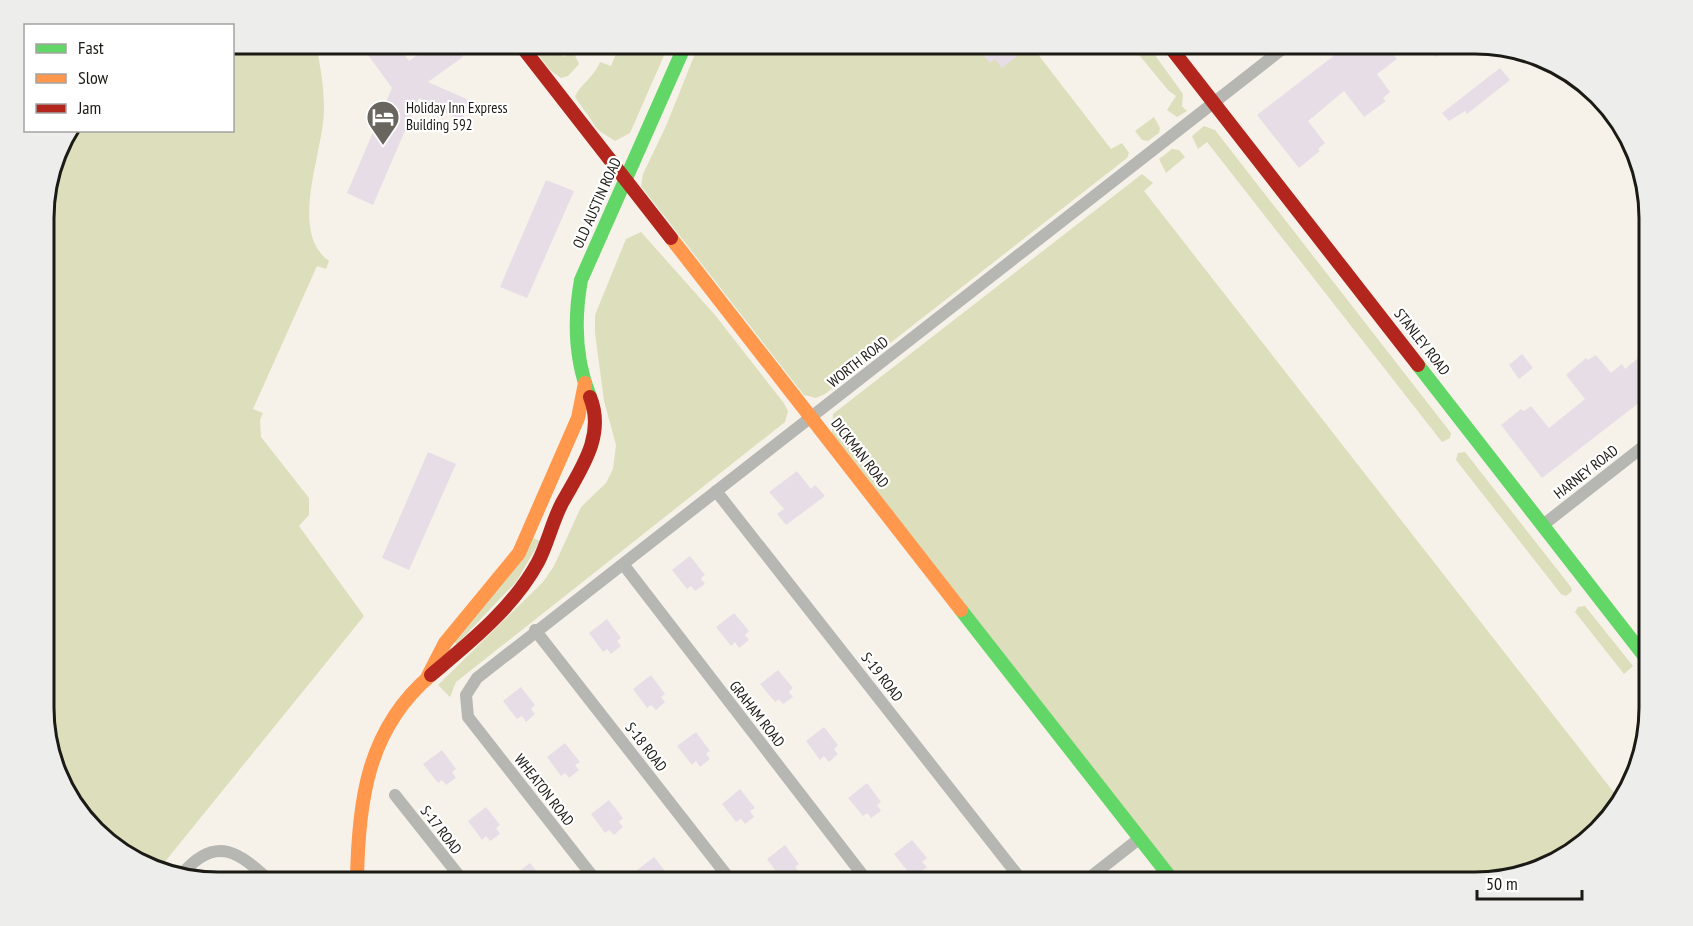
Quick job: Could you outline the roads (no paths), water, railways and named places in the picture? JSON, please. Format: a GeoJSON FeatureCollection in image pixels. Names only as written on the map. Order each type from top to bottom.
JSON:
{"type":"FeatureCollection","features":[{"type":"Feature","properties":{"kind":"street","name":"DICKMAN ROAD"},"geometry":{"type":"LineString","coordinates":[[527,54],[1166,872]]}},
{"type":"Feature","properties":{"kind":"street","name":"OLD AUSTIN ROAD"},"geometry":{"type":"LineString","coordinates":[[428,676],[434,656],[508,573],[519,554],[575,426],[585,383],[576,304],[581,279],[682,54]]}},
{"type":"Feature","properties":{"kind":"street","name":"STANLEY ROAD"},"geometry":{"type":"LineString","coordinates":[[1175,54],[1639,649]]}},
{"type":"Feature","properties":{"kind":"street","name":"WORTH ROAD"},"geometry":{"type":"LineString","coordinates":[[468,717],[466,695],[477,678],[535,630],[623,564],[1277,54]]}},
{"type":"Feature","properties":{"kind":"street","name":"OLD AUSTIN ROAD"},"geometry":{"type":"LineString","coordinates":[[357,872],[359,824],[364,792],[391,720],[406,698],[428,676],[445,665],[511,600],[539,561],[561,505],[572,488],[593,441],[596,424],[594,400],[585,383]]}},
{"type":"Feature","properties":{"kind":"street","name":"HARNEY ROAD"},"geometry":{"type":"LineString","coordinates":[[1543,525],[1639,450]]}},
{"type":"Feature","properties":{"kind":"street","name":"S-19 ROAD"},"geometry":{"type":"LineString","coordinates":[[716,491],[1015,872]]}},
{"type":"Feature","properties":{"kind":"street","name":"GRAHAM ROAD"},"geometry":{"type":"LineString","coordinates":[[623,564],[860,872]]}},
{"type":"Feature","properties":{"kind":"street","name":"S-18 ROAD"},"geometry":{"type":"LineString","coordinates":[[535,630],[724,872]]}},
{"type":"Feature","properties":{"kind":"street","name":"WHEATON ROAD"},"geometry":{"type":"LineString","coordinates":[[468,717],[589,872]]}},
{"type":"Feature","properties":{"kind":"street","name":"S-17 ROAD"},"geometry":{"type":"LineString","coordinates":[[395,795],[456,872]]}},
{"type":"Feature","properties":{"kind":"street"},"geometry":{"type":"LineString","coordinates":[[1097,872],[1140,838]]}},
{"type":"Feature","properties":{"kind":"street"},"geometry":{"type":"LineString","coordinates":[[187,869],[201,855],[224,851],[249,862],[260,872]]}},
{"type":"Feature","properties":{"kind":"place","name":"Holiday Inn Express Building 592"},"geometry":{"type":"Point","coordinates":[383,146]}}]}
